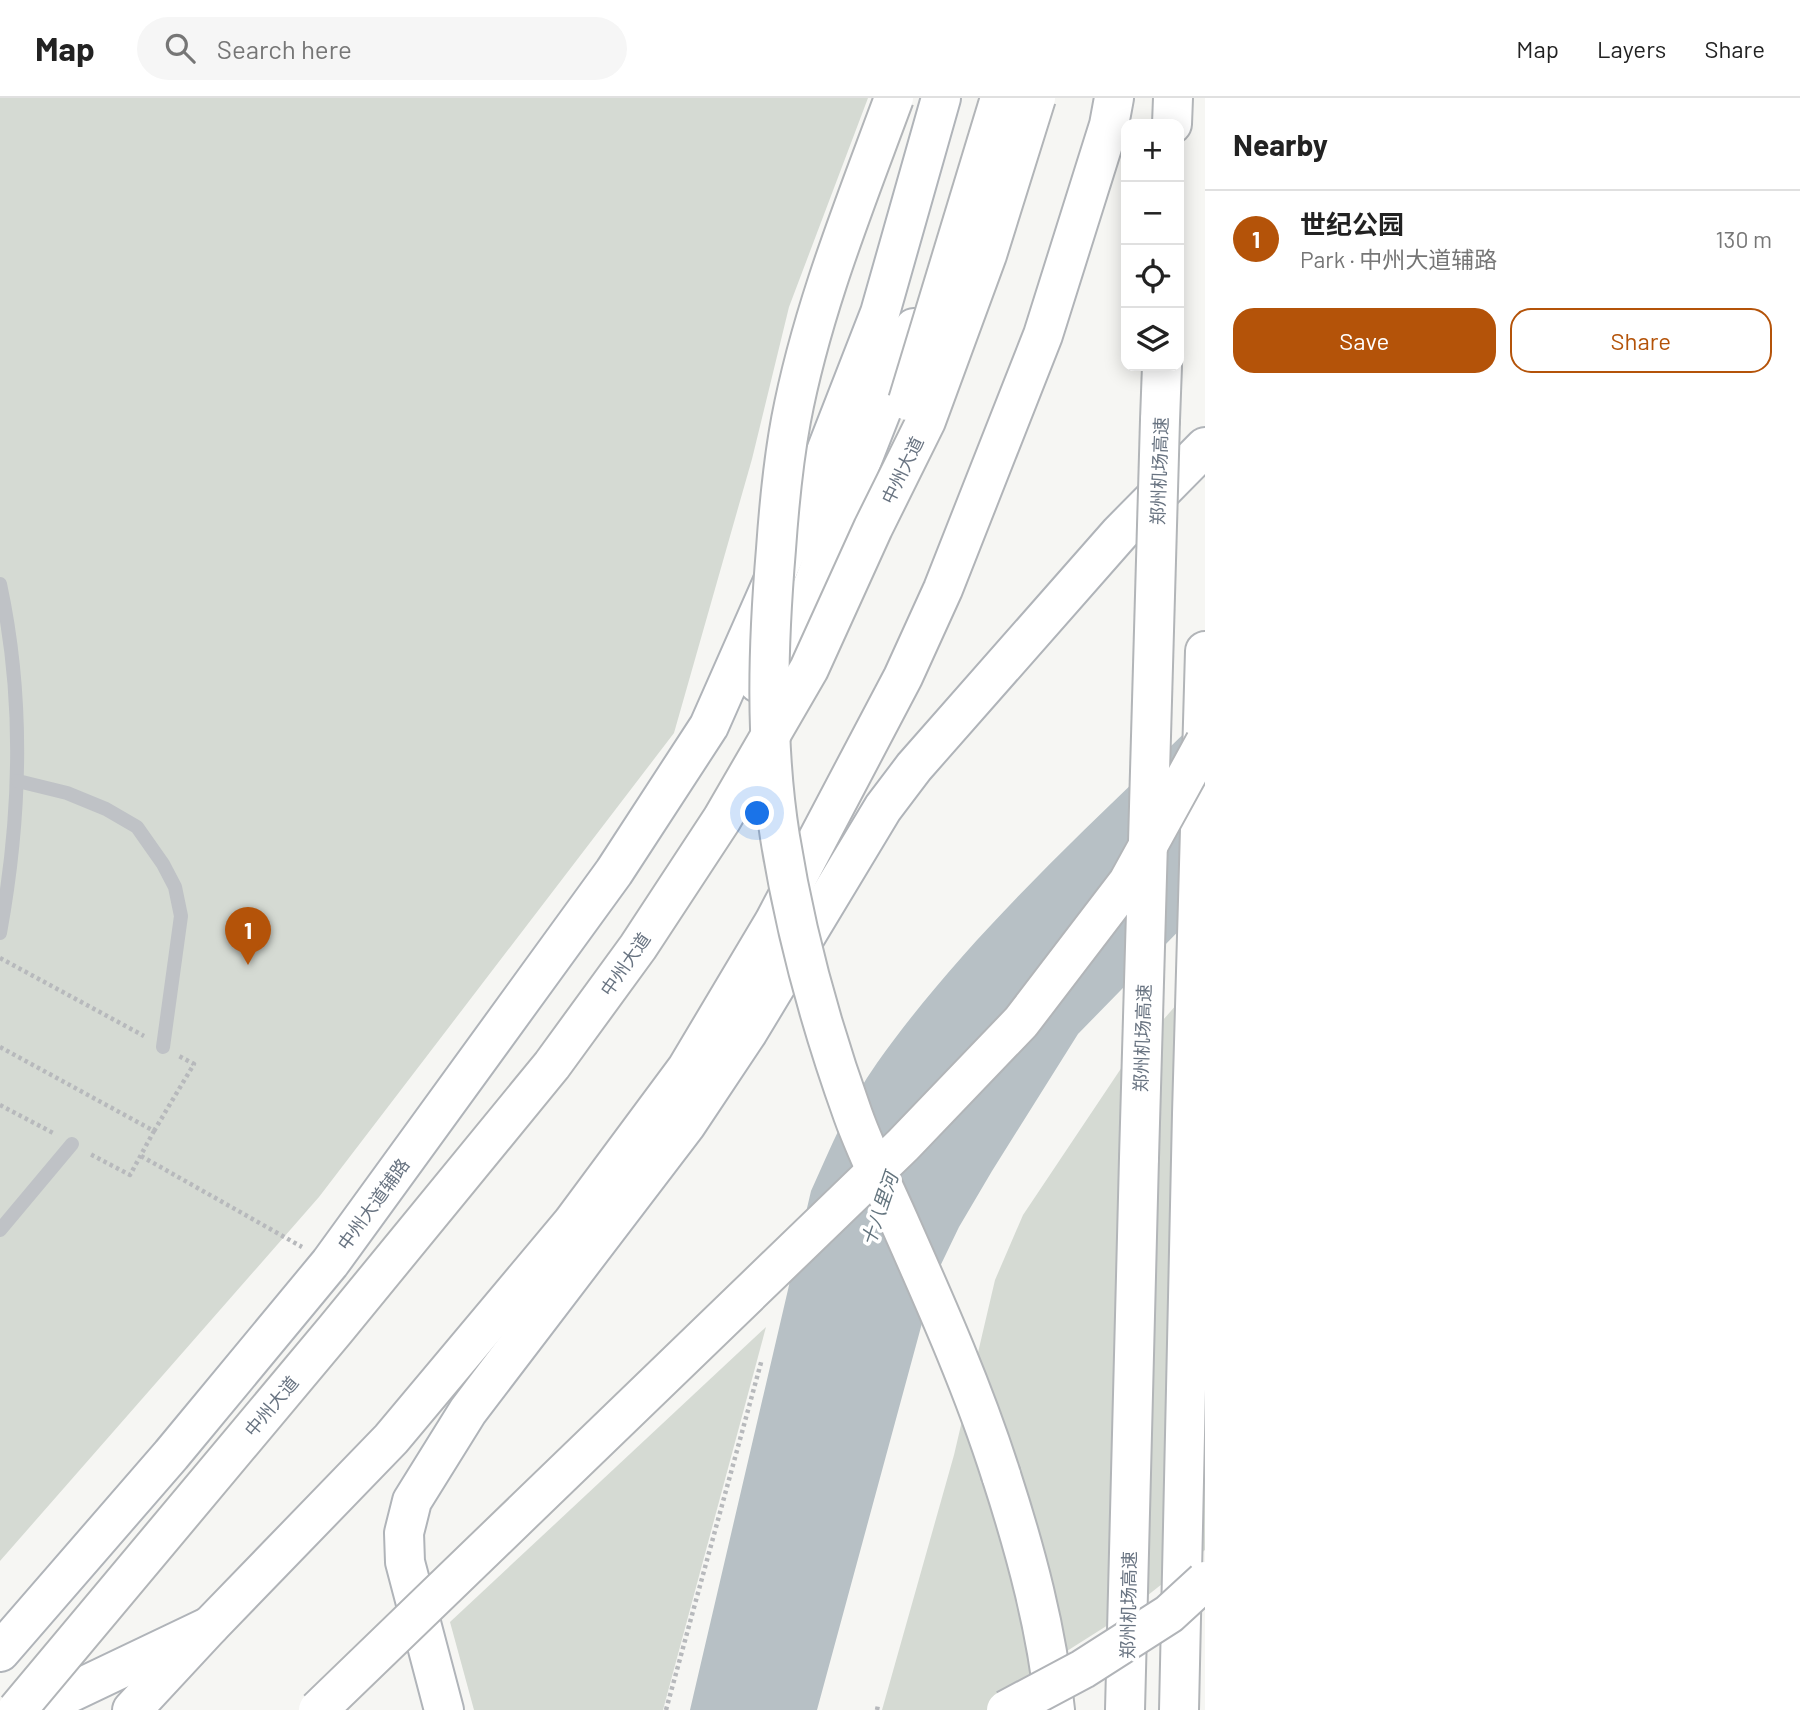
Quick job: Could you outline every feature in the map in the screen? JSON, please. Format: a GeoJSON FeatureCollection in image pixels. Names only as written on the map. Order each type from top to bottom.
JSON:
{"type":"FeatureCollection","features":[{"type":"Feature","properties":{"kind":"main road"},"geometry":{"type":"LineString","coordinates":[[894,98],[841,241],[810,338],[791,419],[781,486],[772,594],[770,710],[774,781],[780,836],[805,960],[834,1058],[855,1119],[959,1356],[1001,1475],[1034,1586],[1055,1710]]}},
{"type":"Feature","properties":{"kind":"main road"},"geometry":{"type":"LineString","coordinates":[[709,726],[795,531],[880,313],[941,98]]}},
{"type":"Feature","properties":{"kind":"main road"},"geometry":{"type":"LineString","coordinates":[[709,726],[783,661],[1003,98]]}},
{"type":"Feature","properties":{"kind":"main road"},"geometry":{"type":"LineString","coordinates":[[873,528],[902,419],[1003,98]]}},
{"type":"Feature","properties":{"kind":"main road","name":"中州大道"},"geometry":{"type":"LineString","coordinates":[[17,1710],[552,1065],[638,947],[722,819],[809,669],[873,528],[926,421],[987,255],[1037,98]]}},
{"type":"Feature","properties":{"kind":"main road"},"geometry":{"type":"LineString","coordinates":[[132,1710],[391,1439],[572,1223],[687,1068],[774,922],[903,677],[943,589],[1043,335],[1109,125],[1114,98]]}},
{"type":"Feature","properties":{"kind":"main road"},"geometry":{"type":"LineString","coordinates":[[1172,119],[1173,98]]}},
{"type":"Feature","properties":{"kind":"main road","name":"郑州机场高速"},"geometry":{"type":"LineString","coordinates":[[1125,1710],[1162,371]]}},
{"type":"Feature","properties":{"kind":"main road"},"geometry":{"type":"LineString","coordinates":[[444,1710],[405,1562],[404,1533],[412,1501],[468,1411],[686,1125],[748,1032],[883,808],[914,767],[1111,544],[1205,447]]}},
{"type":"Feature","properties":{"kind":"main road"},"geometry":{"type":"LineString","coordinates":[[1179,1710],[1205,651]]}},
{"type":"Feature","properties":{"kind":"main road","name":"中州大道辅路"},"geometry":{"type":"LineString","coordinates":[[0,1653],[171,1455],[330,1263],[607,883],[709,726]]}},
{"type":"Feature","properties":{"kind":"main road"},"geometry":{"type":"LineString","coordinates":[[318,1710],[894,1155],[1021,1022],[1128,882],[1205,742]]}},
{"type":"Feature","properties":{"kind":"main road"},"geometry":{"type":"LineString","coordinates":[[1006,1710],[1083,1669],[1159,1621],[1205,1581]]}},
{"type":"Feature","properties":{"kind":"main road"},"geometry":{"type":"LineString","coordinates":[[34,1710],[210,1626]]}},
{"type":"Feature","properties":{"kind":"lane"},"geometry":{"type":"LineString","coordinates":[[0,584],[14,663],[18,781],[15,839],[0,933]]}},
{"type":"Feature","properties":{"kind":"lane"},"geometry":{"type":"LineString","coordinates":[[18,781],[67,793],[106,809],[137,827],[163,864],[175,887],[181,916],[163,1047]]}},
{"type":"Feature","properties":{"kind":"lane"},"geometry":{"type":"LineString","coordinates":[[0,1230],[72,1144]]}},
{"type":"Feature","properties":{"kind":"path"},"geometry":{"type":"LineString","coordinates":[[0,958],[194,1064],[130,1175],[0,1105]]}},
{"type":"Feature","properties":{"kind":"path"},"geometry":{"type":"LineString","coordinates":[[0,1047],[155,1131]]}},
{"type":"Feature","properties":{"kind":"path"},"geometry":{"type":"LineString","coordinates":[[141,1156],[330,1263]]}},
{"type":"Feature","properties":{"kind":"path"},"geometry":{"type":"LineString","coordinates":[[666,1710],[762,1359]]}},
{"type":"Feature","properties":{"kind":"shaded area"},"geometry":{"type":"Polygon","coordinates":[[[0,98],[868,98],[789,307],[752,459],[674,733],[319,1197],[0,1561],[0,98]]]}},
{"type":"Feature","properties":{"kind":"shaded area"},"geometry":{"type":"Polygon","coordinates":[[[1205,972],[1205,1550],[1119,1618],[1026,1677],[1029,1710],[882,1710],[954,1455],[995,1280],[1023,1215],[1122,1067],[1205,972]]]}},
{"type":"Feature","properties":{"kind":"shaded area"},"geometry":{"type":"Polygon","coordinates":[[[766,1327],[663,1710],[474,1710],[450,1622],[766,1327]]]}},
{"type":"Feature","properties":{"kind":"water","name":"十八里河"},"geometry":{"type":"Polygon","coordinates":[[[1205,713],[1205,904],[1078,1034],[959,1227],[934,1279],[817,1710],[690,1710],[811,1191],[849,1109],[877,1063],[951,969],[1033,881],[1205,713]]]}},
{"type":"Feature","properties":{"kind":"place","name":"世纪公园"},"geometry":{"type":"Point","coordinates":[248,965]}}]}
